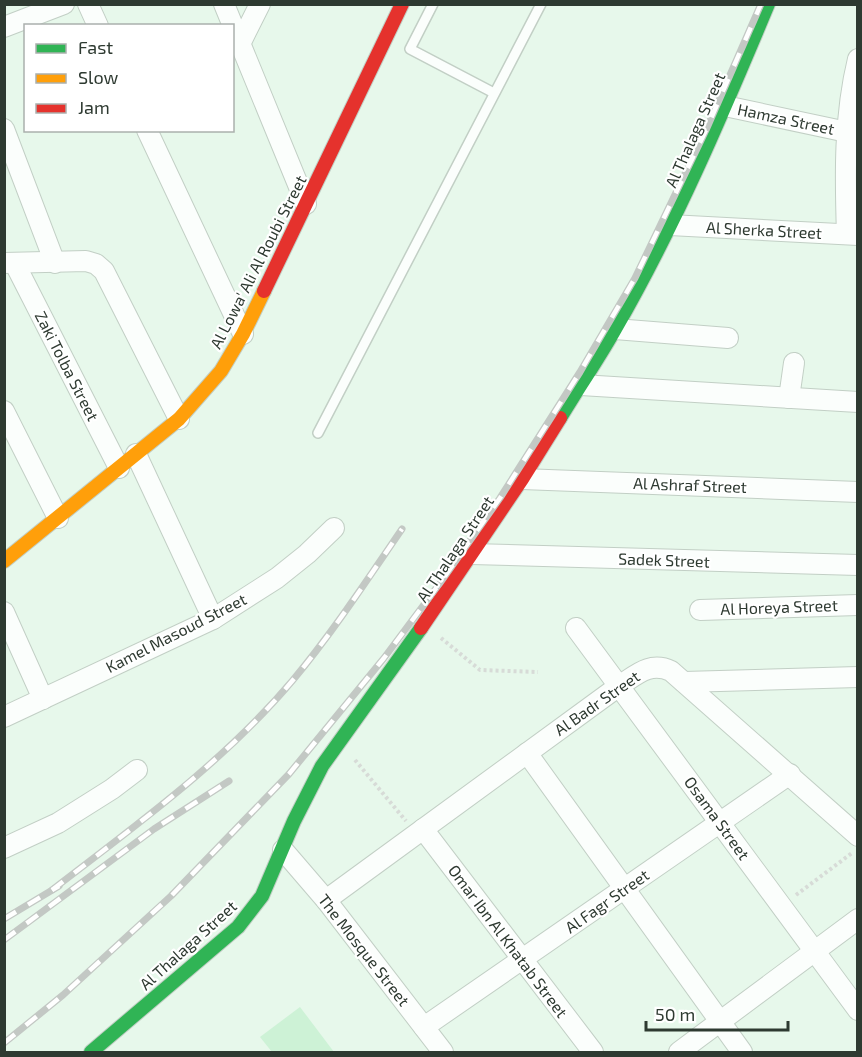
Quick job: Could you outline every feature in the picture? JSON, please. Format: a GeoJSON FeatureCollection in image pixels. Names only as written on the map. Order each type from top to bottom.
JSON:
{"type":"FeatureCollection","features":[{"type":"Feature","properties":{"kind":"main road","name":"Al Lowa' Ali Al Roubi Street"},"geometry":{"type":"LineString","coordinates":[[4,561],[179,419],[214,379],[243,334],[402,4]]}},
{"type":"Feature","properties":{"kind":"main road","name":"Al Thalaga Street"},"geometry":{"type":"LineString","coordinates":[[91,1053],[238,927],[262,896],[307,793],[340,741],[424,624],[522,479],[615,329],[670,225],[725,106],[768,4]]}},
{"type":"Feature","properties":{"kind":"street"},"geometry":{"type":"LineString","coordinates":[[4,27],[64,4]]}},
{"type":"Feature","properties":{"kind":"street"},"geometry":{"type":"LineString","coordinates":[[88,4],[97,24]]}},
{"type":"Feature","properties":{"kind":"street"},"geometry":{"type":"LineString","coordinates":[[224,4],[233,24]]}},
{"type":"Feature","properties":{"kind":"street"},"geometry":{"type":"LineString","coordinates":[[241,42],[260,4]]}},
{"type":"Feature","properties":{"kind":"street"},"geometry":{"type":"LineString","coordinates":[[234,26],[306,204]]}},
{"type":"Feature","properties":{"kind":"street"},"geometry":{"type":"LineString","coordinates":[[852,234],[845,183],[847,132],[858,59]]}},
{"type":"Feature","properties":{"kind":"street","name":"Hamza Street"},"geometry":{"type":"LineString","coordinates":[[725,106],[847,132]]}},
{"type":"Feature","properties":{"kind":"street"},"geometry":{"type":"LineString","coordinates":[[4,129],[55,263]]}},
{"type":"Feature","properties":{"kind":"street"},"geometry":{"type":"LineString","coordinates":[[148,132],[243,334]]}},
{"type":"Feature","properties":{"kind":"street","name":"Al Sherka Street"},"geometry":{"type":"LineString","coordinates":[[670,225],[852,234]]}},
{"type":"Feature","properties":{"kind":"street"},"geometry":{"type":"LineString","coordinates":[[10,264],[86,261],[96,264],[104,271],[179,419]]}},
{"type":"Feature","properties":{"kind":"street","name":"Zaki Tolba Street"},"geometry":{"type":"LineString","coordinates":[[10,264],[119,468]]}},
{"type":"Feature","properties":{"kind":"street"},"geometry":{"type":"LineString","coordinates":[[615,329],[728,338]]}},
{"type":"Feature","properties":{"kind":"street"},"geometry":{"type":"LineString","coordinates":[[789,398],[794,363]]}},
{"type":"Feature","properties":{"kind":"street"},"geometry":{"type":"LineString","coordinates":[[581,385],[858,402]]}},
{"type":"Feature","properties":{"kind":"street"},"geometry":{"type":"LineString","coordinates":[[4,411],[58,518]]}},
{"type":"Feature","properties":{"kind":"street"},"geometry":{"type":"LineString","coordinates":[[135,454],[213,619]]}},
{"type":"Feature","properties":{"kind":"street","name":"Al Ashraf Street"},"geometry":{"type":"LineString","coordinates":[[522,479],[858,492]]}},
{"type":"Feature","properties":{"kind":"street","name":"Kamel Masoud Street"},"geometry":{"type":"LineString","coordinates":[[4,717],[213,619],[246,600],[277,578],[334,528]]}},
{"type":"Feature","properties":{"kind":"street","name":"Sadek Street"},"geometry":{"type":"LineString","coordinates":[[471,554],[858,565]]}},
{"type":"Feature","properties":{"kind":"street","name":"Al Horeya Street"},"geometry":{"type":"LineString","coordinates":[[700,610],[858,605]]}},
{"type":"Feature","properties":{"kind":"street"},"geometry":{"type":"LineString","coordinates":[[4,612],[43,699]]}},
{"type":"Feature","properties":{"kind":"street","name":"Osama Street"},"geometry":{"type":"LineString","coordinates":[[576,628],[858,1010]]}},
{"type":"Feature","properties":{"kind":"street","name":"Al Badr Street"},"geometry":{"type":"LineString","coordinates":[[326,900],[619,686],[645,669],[655,666],[671,671],[858,836]]}},
{"type":"Feature","properties":{"kind":"street"},"geometry":{"type":"LineString","coordinates":[[684,682],[858,677]]}},
{"type":"Feature","properties":{"kind":"street"},"geometry":{"type":"LineString","coordinates":[[526,753],[742,1053]]}},
{"type":"Feature","properties":{"kind":"street"},"geometry":{"type":"LineString","coordinates":[[4,848],[58,823],[137,770]]}},
{"type":"Feature","properties":{"kind":"street","name":"Al Fagr Street"},"geometry":{"type":"LineString","coordinates":[[424,1027],[790,774]]}},
{"type":"Feature","properties":{"kind":"street","name":"Omar Ibn Al Khatab Street"},"geometry":{"type":"LineString","coordinates":[[420,831],[593,1053]]}},
{"type":"Feature","properties":{"kind":"street","name":"The Mosque Street"},"geometry":{"type":"LineString","coordinates":[[283,850],[326,900],[443,1053]]}},
{"type":"Feature","properties":{"kind":"street"},"geometry":{"type":"LineString","coordinates":[[679,1053],[858,919]]}},
{"type":"Feature","properties":{"kind":"lane"},"geometry":{"type":"LineString","coordinates":[[433,4],[411,49],[494,93]]}},
{"type":"Feature","properties":{"kind":"lane"},"geometry":{"type":"LineString","coordinates":[[318,433],[541,4]]}},
{"type":"Feature","properties":{"kind":"path"},"geometry":{"type":"LineString","coordinates":[[424,624],[480,670],[538,672]]}},
{"type":"Feature","properties":{"kind":"path"},"geometry":{"type":"LineString","coordinates":[[340,741],[420,831]]}},
{"type":"Feature","properties":{"kind":"path"},"geometry":{"type":"LineString","coordinates":[[781,906],[858,849]]}},
{"type":"Feature","properties":{"kind":"green space"},"geometry":{"type":"Polygon","coordinates":[[[300,1007],[334,1052],[272,1052],[260,1037],[300,1007]]]}},
{"type":"Feature","properties":{"kind":"railway"},"geometry":{"type":"LineString","coordinates":[[4,1043],[63,995],[171,896],[289,774],[384,658],[440,583],[500,498],[580,372],[635,278],[706,130],[761,4]]}},
{"type":"Feature","properties":{"kind":"railway"},"geometry":{"type":"LineString","coordinates":[[52,890],[147,817],[209,765],[266,710],[322,643],[402,529]]}},
{"type":"Feature","properties":{"kind":"railway"},"geometry":{"type":"LineString","coordinates":[[4,940],[154,829],[229,781]]}},
{"type":"Feature","properties":{"kind":"railway"},"geometry":{"type":"LineString","coordinates":[[4,919],[59,886]]}},
{"type":"Feature","properties":{"kind":"traffic: fast"},"geometry":{"type":"LineString","coordinates":[[560,418],[608,340],[658,250],[715,128],[768,4]]}},
{"type":"Feature","properties":{"kind":"traffic: fast"},"geometry":{"type":"LineString","coordinates":[[91,1052],[238,927],[262,896],[294,821],[322,766],[421,628]]}},
{"type":"Feature","properties":{"kind":"traffic: slow"},"geometry":{"type":"LineString","coordinates":[[4,561],[179,419],[221,371],[243,334],[264,291]]}},
{"type":"Feature","properties":{"kind":"traffic: jam"},"geometry":{"type":"LineString","coordinates":[[264,291],[402,4]]}},
{"type":"Feature","properties":{"kind":"traffic: jam"},"geometry":{"type":"LineString","coordinates":[[421,628],[522,479],[560,418]]}}]}
